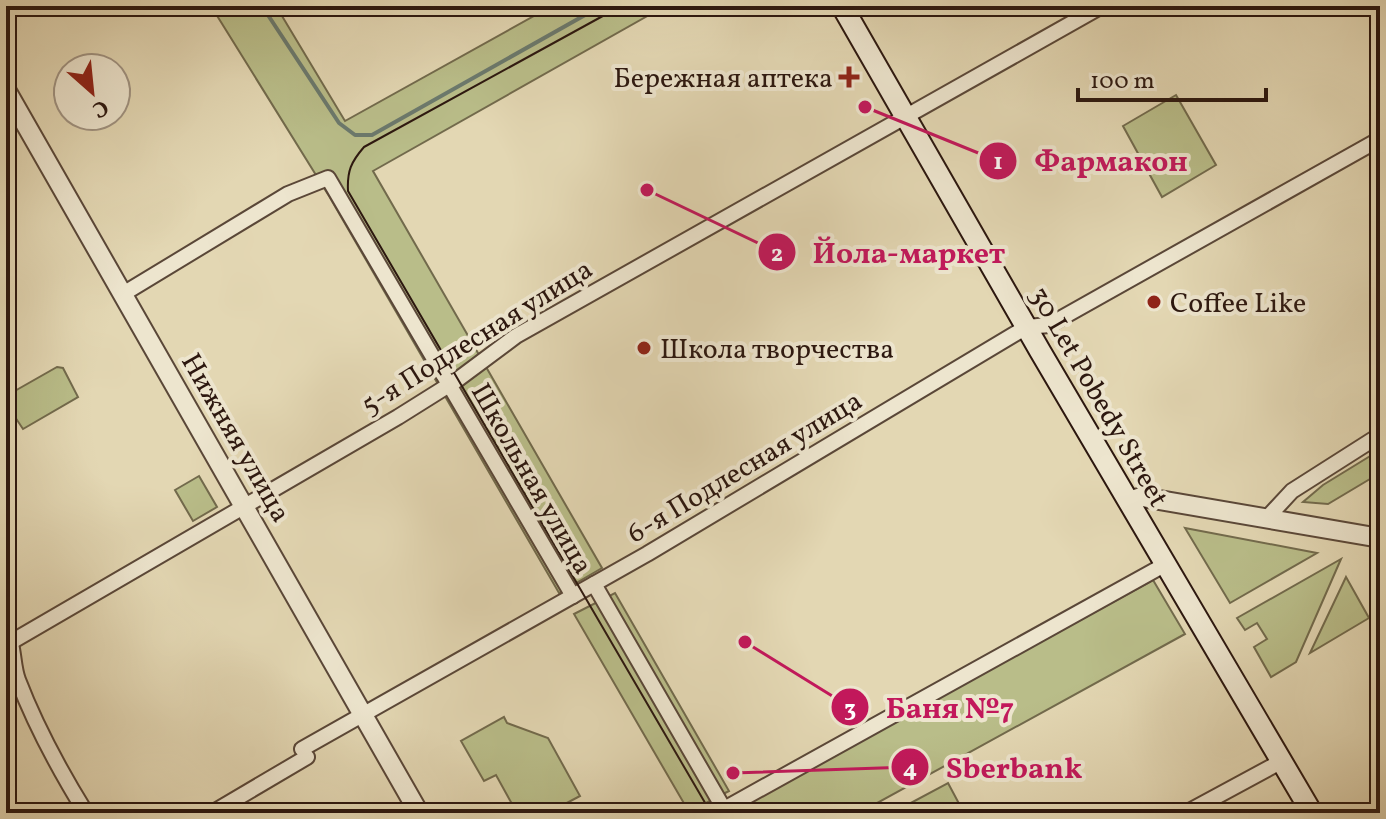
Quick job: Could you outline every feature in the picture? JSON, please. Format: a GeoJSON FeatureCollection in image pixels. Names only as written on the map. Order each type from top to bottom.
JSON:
{"type":"FeatureCollection","features":[{"type":"Feature","properties":{"kind":"main road","name":"30 Let Pobedy Street"},"geometry":{"type":"LineString","coordinates":[[842,6],[1312,813]]}},
{"type":"Feature","properties":{"kind":"street","name":"5-я Подлесная улица"},"geometry":{"type":"LineString","coordinates":[[8,639],[244,506],[449,385],[516,336],[1102,6]]}},
{"type":"Feature","properties":{"kind":"street","name":"Нижняя улица"},"geometry":{"type":"LineString","coordinates":[[6,90],[419,813]]}},
{"type":"Feature","properties":{"kind":"street","name":"6-я Подлесная улица"},"geometry":{"type":"LineString","coordinates":[[212,813],[363,715],[594,584],[1027,327],[1049,325],[1380,139]]}},
{"type":"Feature","properties":{"kind":"street","name":"Школьная улица"},"geometry":{"type":"LineString","coordinates":[[123,294],[288,194],[328,178],[573,596]]}},
{"type":"Feature","properties":{"kind":"street"},"geometry":{"type":"LineString","coordinates":[[1267,518],[1292,491],[1380,435]]}},
{"type":"Feature","properties":{"kind":"street"},"geometry":{"type":"LineString","coordinates":[[1128,501],[1142,497],[1380,538]]}},
{"type":"Feature","properties":{"kind":"street"},"geometry":{"type":"LineString","coordinates":[[717,811],[1166,564]]}},
{"type":"Feature","properties":{"kind":"street","name":"Школьная улица"},"geometry":{"type":"LineString","coordinates":[[594,584],[717,811]]}},
{"type":"Feature","properties":{"kind":"street"},"geometry":{"type":"LineString","coordinates":[[8,639],[16,677],[58,769],[86,813]]}},
{"type":"Feature","properties":{"kind":"street"},"geometry":{"type":"LineString","coordinates":[[1186,813],[1282,761]]}},
{"type":"Feature","properties":{"kind":"street"},"geometry":{"type":"LineString","coordinates":[[742,799],[750,813]]}},
{"type":"Feature","properties":{"kind":"green space"},"geometry":{"type":"Polygon","coordinates":[[[211,6],[276,6],[345,121],[552,6],[665,6],[373,171],[602,568],[559,593],[329,196],[211,6]]]}},
{"type":"Feature","properties":{"kind":"green space"},"geometry":{"type":"Polygon","coordinates":[[[1176,95],[1216,165],[1162,197],[1123,126],[1176,95]]]}},
{"type":"Feature","properties":{"kind":"green space"},"geometry":{"type":"Polygon","coordinates":[[[57,367],[63,368],[78,397],[23,429],[7,405],[6,396],[57,367]]]}},
{"type":"Feature","properties":{"kind":"green space"},"geometry":{"type":"Polygon","coordinates":[[[1380,450],[1380,473],[1328,504],[1303,502],[1323,485],[1380,450]]]}},
{"type":"Feature","properties":{"kind":"green space"},"geometry":{"type":"Polygon","coordinates":[[[199,476],[217,507],[193,521],[175,490],[199,476]]]}},
{"type":"Feature","properties":{"kind":"green space"},"geometry":{"type":"Polygon","coordinates":[[[1185,528],[1317,553],[1230,603],[1185,528]]]}},
{"type":"Feature","properties":{"kind":"green space"},"geometry":{"type":"Polygon","coordinates":[[[1341,559],[1296,662],[1271,677],[1254,647],[1267,639],[1257,623],[1245,630],[1237,618],[1341,559]]]}},
{"type":"Feature","properties":{"kind":"green space"},"geometry":{"type":"Polygon","coordinates":[[[1346,577],[1369,618],[1310,653],[1346,577]]]}},
{"type":"Feature","properties":{"kind":"green space"},"geometry":{"type":"Polygon","coordinates":[[[1153,580],[1185,634],[859,813],[729,813],[1153,580]]]}},
{"type":"Feature","properties":{"kind":"green space"},"geometry":{"type":"Polygon","coordinates":[[[615,593],[729,791],[689,812],[574,614],[615,593]]]}},
{"type":"Feature","properties":{"kind":"green space"},"geometry":{"type":"Polygon","coordinates":[[[504,717],[507,723],[548,738],[580,796],[548,813],[517,813],[496,775],[484,781],[461,741],[504,717]]]}},
{"type":"Feature","properties":{"kind":"green space"},"geometry":{"type":"Polygon","coordinates":[[[948,783],[964,813],[892,813],[948,783]]]}},
{"type":"Feature","properties":{"kind":"waterway"},"geometry":{"type":"LineString","coordinates":[[262,6],[339,123],[355,135],[372,135],[601,6]]}},
{"type":"Feature","properties":{"kind":"tram line"},"geometry":{"type":"LineString","coordinates":[[621,6],[364,147],[351,167],[348,191],[711,813]]}},
{"type":"Feature","properties":{"kind":"place","name":"Бережная аптека"},"geometry":{"type":"Point","coordinates":[849,77]}},
{"type":"Feature","properties":{"kind":"place","name":"Фармакон"},"geometry":{"type":"Point","coordinates":[865,107]}},
{"type":"Feature","properties":{"kind":"place","name":"Йола-маркет"},"geometry":{"type":"Point","coordinates":[647,190]}},
{"type":"Feature","properties":{"kind":"place","name":"Coffee Like"},"geometry":{"type":"Point","coordinates":[1154,302]}},
{"type":"Feature","properties":{"kind":"place","name":"Школа творчества"},"geometry":{"type":"Point","coordinates":[644,348]}},
{"type":"Feature","properties":{"kind":"place","name":"Баня №7"},"geometry":{"type":"Point","coordinates":[745,642]}},
{"type":"Feature","properties":{"kind":"place","name":"Sberbank"},"geometry":{"type":"Point","coordinates":[733,773]}}]}
